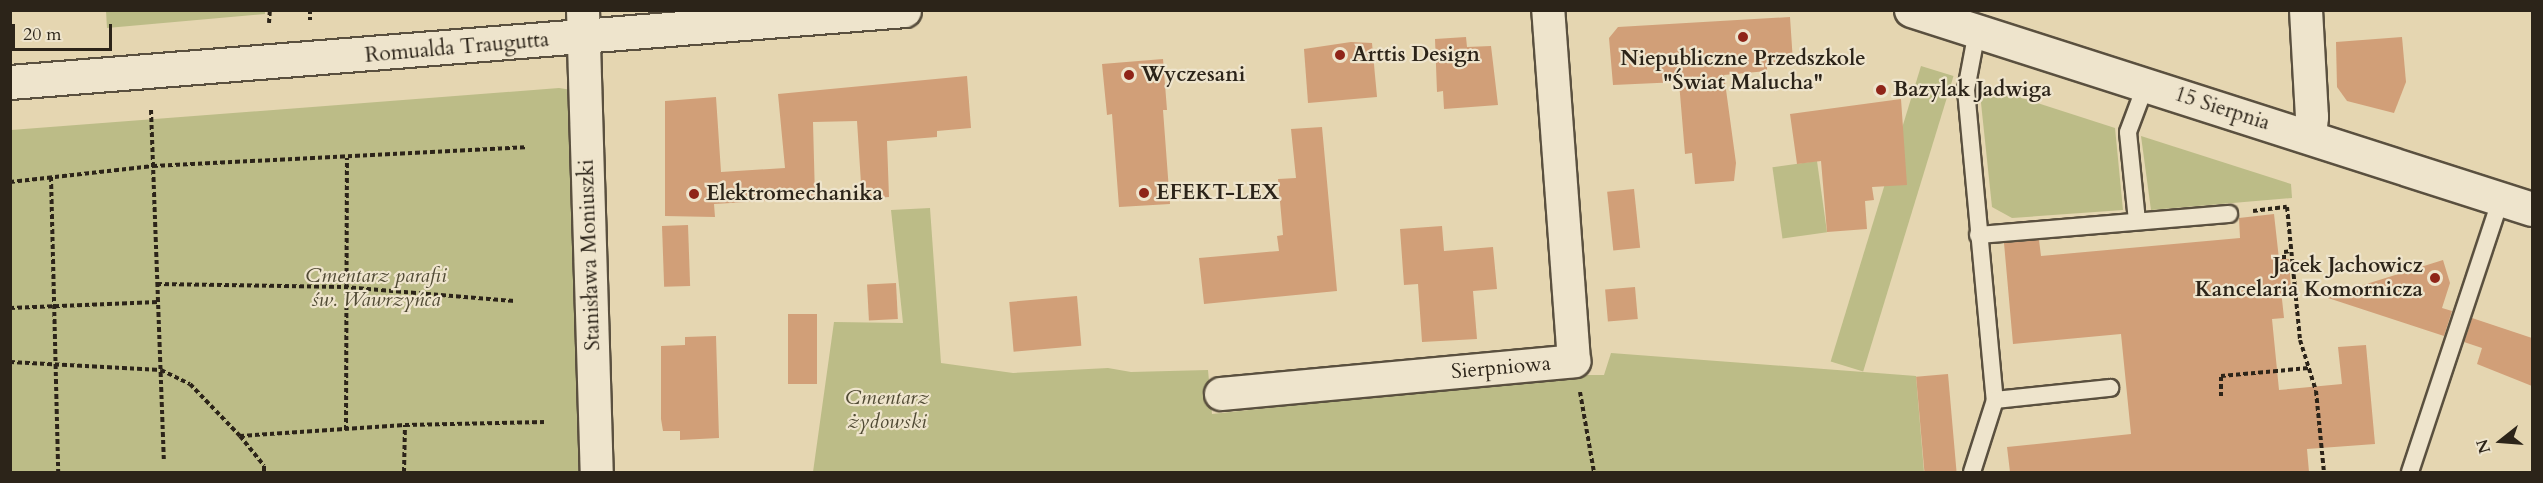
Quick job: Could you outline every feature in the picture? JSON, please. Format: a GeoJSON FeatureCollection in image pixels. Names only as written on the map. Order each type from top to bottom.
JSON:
{"type":"FeatureCollection","features":[{"type":"Feature","properties":{"kind":"street","name":"Romualda Traugutta"},"geometry":{"type":"LineString","coordinates":[[10,82],[583,24],[904,10]]}},
{"type":"Feature","properties":{"kind":"street","name":"Sierpniowa"},"geometry":{"type":"LineString","coordinates":[[1221,394],[1574,361],[1548,10]]}},
{"type":"Feature","properties":{"kind":"street","name":"15 Sierpnia"},"geometry":{"type":"LineString","coordinates":[[1911,10],[1967,21],[2146,84],[2532,208]]}},
{"type":"Feature","properties":{"kind":"street"},"geometry":{"type":"LineString","coordinates":[[2306,10],[2312,117],[2310,138]]}},
{"type":"Feature","properties":{"kind":"street","name":"Stanisława Moniuszki"},"geometry":{"type":"LineString","coordinates":[[583,24],[597,472]]}},
{"type":"Feature","properties":{"kind":"lane"},"geometry":{"type":"LineString","coordinates":[[1967,21],[1966,90],[1995,400],[1972,472]]}},
{"type":"Feature","properties":{"kind":"lane"},"geometry":{"type":"LineString","coordinates":[[2138,221],[2128,132],[2146,84]]}},
{"type":"Feature","properties":{"kind":"lane"},"geometry":{"type":"LineString","coordinates":[[2410,472],[2501,198]]}},
{"type":"Feature","properties":{"kind":"lane"},"geometry":{"type":"LineString","coordinates":[[1978,235],[2229,214]]}},
{"type":"Feature","properties":{"kind":"lane"},"geometry":{"type":"LineString","coordinates":[[1995,400],[2110,388]]}},
{"type":"Feature","properties":{"kind":"path"},"geometry":{"type":"LineString","coordinates":[[269,23],[270,10]]}},
{"type":"Feature","properties":{"kind":"path"},"geometry":{"type":"LineString","coordinates":[[310,10],[310,20]]}},
{"type":"Feature","properties":{"kind":"path"},"geometry":{"type":"LineString","coordinates":[[151,110],[164,461]]}},
{"type":"Feature","properties":{"kind":"path"},"geometry":{"type":"LineString","coordinates":[[10,182],[153,166],[347,158],[526,147]]}},
{"type":"Feature","properties":{"kind":"path"},"geometry":{"type":"LineString","coordinates":[[346,430],[344,288],[347,158]]}},
{"type":"Feature","properties":{"kind":"path"},"geometry":{"type":"LineString","coordinates":[[51,177],[56,306],[58,472]]}},
{"type":"Feature","properties":{"kind":"path"},"geometry":{"type":"LineString","coordinates":[[2229,214],[2287,207],[2300,340],[2316,391],[2324,472]]}},
{"type":"Feature","properties":{"kind":"path"},"geometry":{"type":"LineString","coordinates":[[2284,259],[2284,252],[2291,251]]}},
{"type":"Feature","properties":{"kind":"path"},"geometry":{"type":"LineString","coordinates":[[157,284],[344,288],[515,301]]}},
{"type":"Feature","properties":{"kind":"path"},"geometry":{"type":"LineString","coordinates":[[10,308],[158,302]]}},
{"type":"Feature","properties":{"kind":"path"},"geometry":{"type":"LineString","coordinates":[[10,362],[161,370],[190,384],[240,436],[264,466],[264,472]]}},
{"type":"Feature","properties":{"kind":"path"},"geometry":{"type":"LineString","coordinates":[[2222,396],[2221,376],[2309,368]]}},
{"type":"Feature","properties":{"kind":"path"},"geometry":{"type":"LineString","coordinates":[[1579,386],[1594,472]]}},
{"type":"Feature","properties":{"kind":"path"},"geometry":{"type":"LineString","coordinates":[[240,436],[405,425],[546,422]]}},
{"type":"Feature","properties":{"kind":"path"},"geometry":{"type":"LineString","coordinates":[[404,472],[405,425]]}},
{"type":"Feature","properties":{"kind":"green space"},"geometry":{"type":"Polygon","coordinates":[[[106,10],[265,11],[265,14],[107,28],[106,10]]]}},
{"type":"Feature","properties":{"kind":"green space"},"geometry":{"type":"Polygon","coordinates":[[[1921,66],[1954,76],[1863,371],[1831,361],[1921,66]]]}},
{"type":"Feature","properties":{"kind":"green space"},"geometry":{"type":"Polygon","coordinates":[[[1979,84],[2115,128],[2123,210],[2012,218],[1992,207],[1979,84]]]}},
{"type":"Feature","properties":{"kind":"green space","name":"Cmentarz parafii św. Wawrzyńca"},"geometry":{"type":"Polygon","coordinates":[[[559,88],[572,90],[584,472],[11,472],[11,130],[559,88]]]}},
{"type":"Feature","properties":{"kind":"green space"},"geometry":{"type":"Polygon","coordinates":[[[2141,136],[2291,184],[2292,198],[2151,210],[2141,136]]]}},
{"type":"Feature","properties":{"kind":"green space"},"geometry":{"type":"Polygon","coordinates":[[[1817,161],[1827,232],[1782,239],[1772,167],[1817,161]]]}},
{"type":"Feature","properties":{"kind":"green space","name":"Cmentarz żydowski"},"geometry":{"type":"Polygon","coordinates":[[[930,208],[941,363],[1013,373],[1108,368],[1131,372],[1208,370],[1212,414],[1577,375],[1604,375],[1611,353],[1916,376],[1924,472],[813,472],[834,322],[903,323],[891,210],[930,208]]]}},
{"type":"Feature","properties":{"kind":"building"},"geometry":{"type":"Polygon","coordinates":[[[1790,17],[1793,62],[1767,64],[1767,71],[1724,75],[1736,163],[1734,181],[1695,184],[1692,153],[1685,154],[1679,82],[1613,85],[1609,38],[1618,27],[1790,17]]]}},
{"type":"Feature","properties":{"kind":"building"},"geometry":{"type":"Polygon","coordinates":[[[1466,37],[1467,47],[1491,46],[1498,105],[1444,109],[1443,91],[1437,92],[1435,39],[1466,37]]]}},
{"type":"Feature","properties":{"kind":"building"},"geometry":{"type":"Polygon","coordinates":[[[2402,37],[2406,82],[2394,113],[2347,101],[2337,87],[2336,42],[2402,37]]]}},
{"type":"Feature","properties":{"kind":"building"},"geometry":{"type":"Polygon","coordinates":[[[1351,42],[1372,43],[1377,97],[1308,103],[1304,49],[1351,42]]]}},
{"type":"Feature","properties":{"kind":"building"},"geometry":{"type":"Polygon","coordinates":[[[1163,59],[1167,110],[1163,110],[1170,204],[1119,207],[1112,114],[1107,115],[1102,64],[1163,59]]]}},
{"type":"Feature","properties":{"kind":"building"},"geometry":{"type":"Polygon","coordinates":[[[967,76],[971,128],[937,131],[937,137],[887,141],[889,197],[862,199],[857,121],[813,122],[815,198],[714,204],[715,217],[665,216],[665,101],[716,97],[721,172],[785,168],[778,94],[967,76]]]}},
{"type":"Feature","properties":{"kind":"building"},"geometry":{"type":"Polygon","coordinates":[[[1901,99],[1907,185],[1872,187],[1874,200],[1865,201],[1867,229],[1827,232],[1821,161],[1797,164],[1790,114],[1901,99]]]}},
{"type":"Feature","properties":{"kind":"building"},"geometry":{"type":"Polygon","coordinates":[[[1322,127],[1337,291],[1204,304],[1199,258],[1279,251],[1277,236],[1283,235],[1278,179],[1296,178],[1291,129],[1322,127]]]}},
{"type":"Feature","properties":{"kind":"building"},"geometry":{"type":"Polygon","coordinates":[[[1634,189],[1640,248],[1613,250],[1607,192],[1634,189]]]}},
{"type":"Feature","properties":{"kind":"building"},"geometry":{"type":"Polygon","coordinates":[[[2274,214],[2279,259],[2289,259],[2291,289],[2281,290],[2284,318],[2272,319],[2279,390],[2342,384],[2338,347],[2366,345],[2375,444],[2307,449],[2309,472],[2010,472],[2007,447],[2131,434],[2121,334],[2013,344],[2004,243],[2039,240],[2041,256],[2240,238],[2239,218],[2274,214]]]}},
{"type":"Feature","properties":{"kind":"building"},"geometry":{"type":"Polygon","coordinates":[[[688,225],[690,286],[664,287],[662,226],[688,225]]]}},
{"type":"Feature","properties":{"kind":"building"},"geometry":{"type":"Polygon","coordinates":[[[1442,226],[1444,251],[1493,247],[1497,289],[1473,291],[1477,339],[1422,342],[1418,284],[1404,285],[1400,229],[1442,226]]]}},
{"type":"Feature","properties":{"kind":"building"},"geometry":{"type":"Polygon","coordinates":[[[2443,260],[2450,283],[2442,308],[2452,311],[2444,336],[2325,297],[2443,260]]]}},
{"type":"Feature","properties":{"kind":"building"},"geometry":{"type":"Polygon","coordinates":[[[896,283],[898,319],[869,320],[867,285],[896,283]]]}},
{"type":"Feature","properties":{"kind":"building"},"geometry":{"type":"Polygon","coordinates":[[[1635,287],[1638,319],[1608,321],[1605,290],[1635,287]]]}},
{"type":"Feature","properties":{"kind":"building"},"geometry":{"type":"Polygon","coordinates":[[[1077,296],[1081,346],[1014,352],[1009,302],[1077,296]]]}},
{"type":"Feature","properties":{"kind":"building"},"geometry":{"type":"Polygon","coordinates":[[[788,314],[817,314],[817,384],[788,384],[788,314]]]}},
{"type":"Feature","properties":{"kind":"building"},"geometry":{"type":"Polygon","coordinates":[[[2472,318],[2532,338],[2532,386],[2477,364],[2482,348],[2464,342],[2472,318]]]}},
{"type":"Feature","properties":{"kind":"building"},"geometry":{"type":"Polygon","coordinates":[[[716,336],[719,438],[680,440],[680,431],[663,431],[661,346],[685,345],[685,337],[716,336]]]}},
{"type":"Feature","properties":{"kind":"building"},"geometry":{"type":"Polygon","coordinates":[[[1948,374],[1957,472],[1924,472],[1916,377],[1948,374]]]}},
{"type":"Feature","properties":{"kind":"place","name":"Niepubliczne Przedszkole \"Świat Malucha\""},"geometry":{"type":"Point","coordinates":[1743,37]}},
{"type":"Feature","properties":{"kind":"place","name":"Arttis Design"},"geometry":{"type":"Point","coordinates":[1340,55]}},
{"type":"Feature","properties":{"kind":"place","name":"Wyczesani"},"geometry":{"type":"Point","coordinates":[1129,75]}},
{"type":"Feature","properties":{"kind":"place","name":"Bazylak Jadwiga"},"geometry":{"type":"Point","coordinates":[1881,90]}},
{"type":"Feature","properties":{"kind":"place","name":"EFEKT-LEX"},"geometry":{"type":"Point","coordinates":[1144,193]}},
{"type":"Feature","properties":{"kind":"place","name":"Elektromechanika"},"geometry":{"type":"Point","coordinates":[694,194]}},
{"type":"Feature","properties":{"kind":"place","name":"Jacek Jachowicz Kancelaria Komornicza"},"geometry":{"type":"Point","coordinates":[2435,278]}}]}
